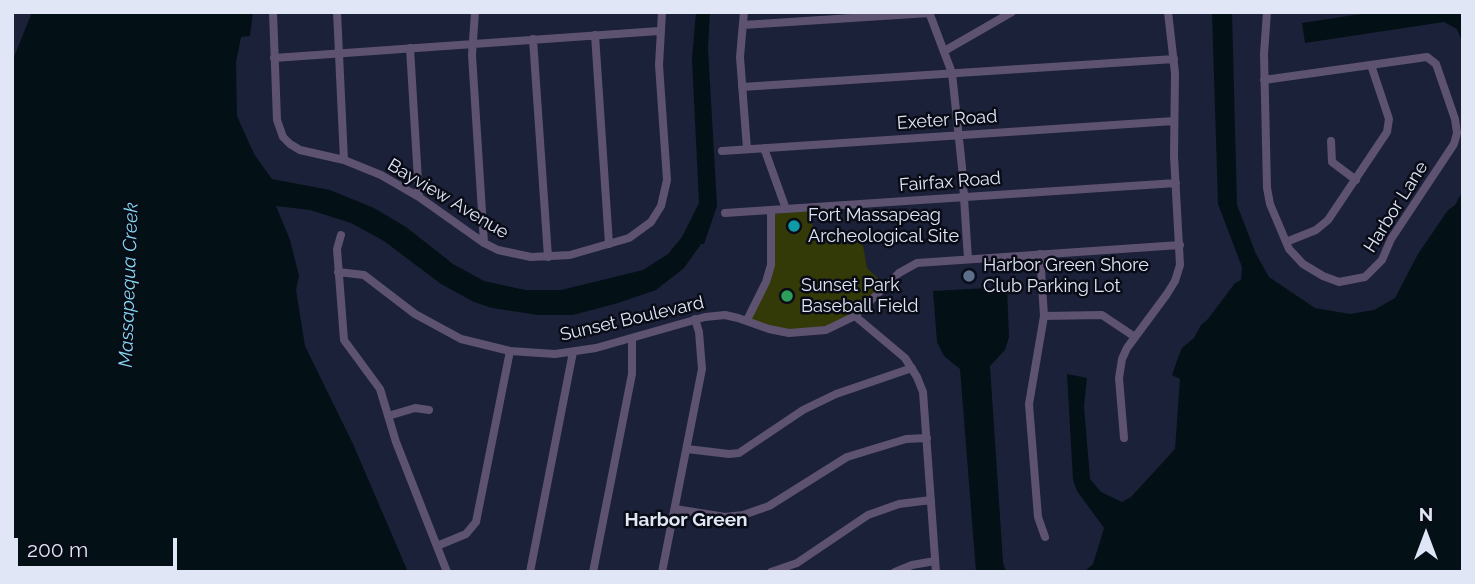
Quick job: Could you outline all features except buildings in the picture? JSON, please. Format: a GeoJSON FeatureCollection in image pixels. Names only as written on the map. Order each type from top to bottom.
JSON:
{"type":"FeatureCollection","features":[{"type":"Feature","properties":{"kind":"street","name":"Bayview Avenue"},"geometry":{"type":"LineString","coordinates":[[273,12],[278,120],[283,136],[300,150],[344,160],[381,175],[419,197],[484,243],[512,254],[548,257],[570,255],[629,238],[642,230],[657,214],[665,195],[667,180],[659,65],[662,12]]}},
{"type":"Feature","properties":{"kind":"street"},"geometry":{"type":"LineString","coordinates":[[337,12],[344,160]]}},
{"type":"Feature","properties":{"kind":"street"},"geometry":{"type":"LineString","coordinates":[[475,12],[473,43],[484,243]]}},
{"type":"Feature","properties":{"kind":"street"},"geometry":{"type":"LineString","coordinates":[[744,12],[740,57],[747,149]]}},
{"type":"Feature","properties":{"kind":"street"},"geometry":{"type":"LineString","coordinates":[[743,25],[929,12],[946,50],[952,73],[968,259]]}},
{"type":"Feature","properties":{"kind":"street"},"geometry":{"type":"LineString","coordinates":[[946,50],[1012,12]]}},
{"type":"Feature","properties":{"kind":"street"},"geometry":{"type":"LineString","coordinates":[[1124,438],[1120,367],[1124,353],[1175,281],[1181,265],[1176,183],[1174,59],[1168,12]]}},
{"type":"Feature","properties":{"kind":"street","name":"Harbor Lane"},"geometry":{"type":"LineString","coordinates":[[1266,12],[1264,80],[1267,188],[1270,204],[1294,256],[1329,279],[1351,281],[1365,277],[1382,260],[1391,239],[1454,144],[1457,133],[1455,119],[1433,60],[1427,57],[1371,65]]}},
{"type":"Feature","properties":{"kind":"street"},"geometry":{"type":"LineString","coordinates":[[274,58],[659,30]]}},
{"type":"Feature","properties":{"kind":"street"},"geometry":{"type":"LineString","coordinates":[[595,35],[609,244]]}},
{"type":"Feature","properties":{"kind":"street"},"geometry":{"type":"LineString","coordinates":[[533,39],[548,257]]}},
{"type":"Feature","properties":{"kind":"street"},"geometry":{"type":"LineString","coordinates":[[410,47],[419,197]]}},
{"type":"Feature","properties":{"kind":"street"},"geometry":{"type":"LineString","coordinates":[[742,87],[1174,59]]}},
{"type":"Feature","properties":{"kind":"street"},"geometry":{"type":"LineString","coordinates":[[1264,80],[1371,65],[1388,114],[1389,125],[1382,142],[1333,215],[1324,225],[1286,242]]}},
{"type":"Feature","properties":{"kind":"street","name":"Exeter Road"},"geometry":{"type":"LineString","coordinates":[[722,151],[1174,121]]}},
{"type":"Feature","properties":{"kind":"street"},"geometry":{"type":"LineString","coordinates":[[1331,141],[1332,162],[1356,180]]}},
{"type":"Feature","properties":{"kind":"street"},"geometry":{"type":"LineString","coordinates":[[764,148],[786,209]]}},
{"type":"Feature","properties":{"kind":"street","name":"Fairfax Road"},"geometry":{"type":"LineString","coordinates":[[726,213],[1176,183]]}},
{"type":"Feature","properties":{"kind":"street"},"geometry":{"type":"LineString","coordinates":[[747,320],[766,282],[771,265],[771,209]]}},
{"type":"Feature","properties":{"kind":"street"},"geometry":{"type":"LineString","coordinates":[[341,235],[337,249],[344,340],[376,381],[396,442],[447,572]]}},
{"type":"Feature","properties":{"kind":"street","name":"Sunset Boulevard"},"geometry":{"type":"LineString","coordinates":[[338,272],[363,275],[415,314],[452,335],[480,345],[532,354],[573,352],[695,319],[725,315],[769,329],[803,334],[826,330],[855,316],[893,278],[911,265],[924,262],[1180,245]]}},
{"type":"Feature","properties":{"kind":"street"},"geometry":{"type":"LineString","coordinates":[[1040,254],[1044,316],[1030,404],[1038,517],[1045,537]]}},
{"type":"Feature","properties":{"kind":"street"},"geometry":{"type":"LineString","coordinates":[[1044,316],[1102,315],[1135,337]]}},
{"type":"Feature","properties":{"kind":"street"},"geometry":{"type":"LineString","coordinates":[[855,316],[905,358],[925,400],[936,572]]}},
{"type":"Feature","properties":{"kind":"street"},"geometry":{"type":"LineString","coordinates":[[675,572],[663,571],[702,369],[699,332],[695,319]]}},
{"type":"Feature","properties":{"kind":"street"},"geometry":{"type":"LineString","coordinates":[[593,572],[632,374],[632,338]]}},
{"type":"Feature","properties":{"kind":"street"},"geometry":{"type":"LineString","coordinates":[[437,546],[466,534],[476,522],[510,351]]}},
{"type":"Feature","properties":{"kind":"street"},"geometry":{"type":"LineString","coordinates":[[530,572],[573,352]]}},
{"type":"Feature","properties":{"kind":"street"},"geometry":{"type":"LineString","coordinates":[[687,449],[739,453],[803,410],[836,394],[912,368]]}},
{"type":"Feature","properties":{"kind":"street"},"geometry":{"type":"LineString","coordinates":[[388,416],[415,408],[429,410]]}},
{"type":"Feature","properties":{"kind":"street"},"geometry":{"type":"LineString","coordinates":[[675,509],[725,517],[743,515],[769,506],[847,457],[906,439],[927,438]]}},
{"type":"Feature","properties":{"kind":"street"},"geometry":{"type":"LineString","coordinates":[[771,572],[797,563],[868,515],[899,503],[931,500]]}},
{"type":"Feature","properties":{"kind":"street"},"geometry":{"type":"LineString","coordinates":[[895,572],[912,565],[935,561]]}},
{"type":"Feature","properties":{"kind":"green space"},"geometry":{"type":"Polygon","coordinates":[[[811,210],[814,237],[861,235],[867,268],[884,284],[855,313],[825,328],[785,330],[750,319],[775,263],[775,214],[811,210]]]}},
{"type":"Feature","properties":{"kind":"water","name":"Massapequa Creek"},"geometry":{"type":"Polygon","coordinates":[[[32,12],[253,12],[250,36],[241,37],[236,62],[237,116],[254,154],[272,179],[330,190],[374,208],[406,227],[453,264],[484,281],[525,290],[561,290],[643,270],[668,254],[682,237],[699,203],[692,59],[696,12],[710,12],[708,48],[717,206],[704,244],[701,244],[684,268],[656,290],[573,315],[538,315],[492,308],[474,302],[441,284],[384,241],[351,223],[310,210],[276,206],[290,240],[299,276],[296,290],[305,346],[353,444],[408,572],[12,572],[12,62],[32,12]]]}},
{"type":"Feature","properties":{"kind":"water"},"geometry":{"type":"Polygon","coordinates":[[[1212,12],[1232,12],[1237,205],[1256,254],[1269,277],[1315,308],[1350,314],[1374,310],[1395,298],[1418,254],[1463,191],[1463,572],[1084,572],[1093,564],[1104,528],[1077,491],[1073,480],[1067,374],[1087,378],[1084,406],[1090,479],[1101,492],[1122,502],[1131,497],[1175,449],[1180,379],[1172,375],[1179,355],[1235,283],[1241,280],[1242,267],[1218,204],[1212,12]]]}},
{"type":"Feature","properties":{"kind":"water"},"geometry":{"type":"Polygon","coordinates":[[[1374,12],[1463,12],[1463,44],[1457,29],[1444,22],[1305,43],[1302,23],[1374,12]]]}},
{"type":"Feature","properties":{"kind":"water"},"geometry":{"type":"Polygon","coordinates":[[[1007,287],[1009,337],[1005,350],[990,366],[1003,562],[1006,572],[976,572],[960,369],[944,356],[937,342],[933,291],[1007,287]]]}},
{"type":"Feature","properties":{"kind":"place","name":"Fort Massapeag Archeological Site"},"geometry":{"type":"Point","coordinates":[794,226]}},
{"type":"Feature","properties":{"kind":"place","name":"Harbor Green Shore Club Parking Lot"},"geometry":{"type":"Point","coordinates":[969,276]}},
{"type":"Feature","properties":{"kind":"place","name":"Sunset Park Baseball Field"},"geometry":{"type":"Point","coordinates":[787,296]}},
{"type":"Feature","properties":{"kind":"district","name":"Harbor Green"},"geometry":{"type":"Point","coordinates":[686,520]}}]}
